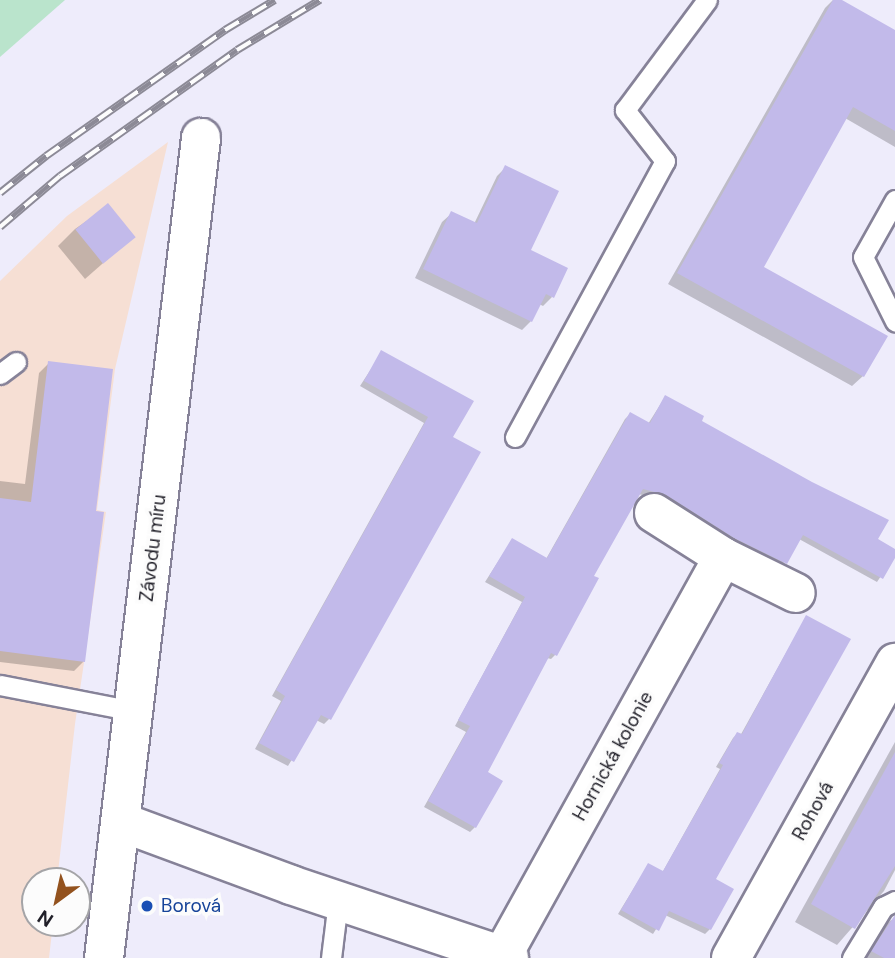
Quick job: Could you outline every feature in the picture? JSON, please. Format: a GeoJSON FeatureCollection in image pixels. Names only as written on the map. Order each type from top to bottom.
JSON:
{"type":"FeatureCollection","features":[{"type":"Feature","properties":{"kind":"street","name":"Závodu míru"},"geometry":{"type":"LineString","coordinates":[[104,958],[201,138]]}},
{"type":"Feature","properties":{"kind":"street"},"geometry":{"type":"LineString","coordinates":[[654,513],[723,557],[796,593]]}},
{"type":"Feature","properties":{"kind":"street","name":"Hornická kolonie"},"geometry":{"type":"LineString","coordinates":[[505,957],[723,557]]}},
{"type":"Feature","properties":{"kind":"street","name":"Rohová"},"geometry":{"type":"LineString","coordinates":[[731,958],[895,663]]}},
{"type":"Feature","properties":{"kind":"street"},"geometry":{"type":"LineString","coordinates":[[121,822],[338,901],[448,948],[505,957]]}},
{"type":"Feature","properties":{"kind":"lane"},"geometry":{"type":"LineString","coordinates":[[515,437],[665,160],[625,110],[707,0]]}},
{"type":"Feature","properties":{"kind":"lane"},"geometry":{"type":"LineString","coordinates":[[895,200],[863,257],[895,321]]}},
{"type":"Feature","properties":{"kind":"lane"},"geometry":{"type":"LineString","coordinates":[[0,685],[134,712]]}},
{"type":"Feature","properties":{"kind":"lane"},"geometry":{"type":"LineString","coordinates":[[331,958],[338,901]]}},
{"type":"Feature","properties":{"kind":"lane"},"geometry":{"type":"LineString","coordinates":[[852,958],[883,907],[895,901]]}},
{"type":"Feature","properties":{"kind":"shaded area"},"geometry":{"type":"Polygon","coordinates":[[[168,142],[115,369],[97,510],[106,512],[75,724],[59,867],[21,867],[21,937],[51,937],[49,958],[0,958],[0,281],[67,216],[168,142]]]}},
{"type":"Feature","properties":{"kind":"green space"},"geometry":{"type":"Polygon","coordinates":[[[0,0],[65,0],[0,57],[0,0]]]}},
{"type":"Feature","properties":{"kind":"building"},"geometry":{"type":"Polygon","coordinates":[[[833,0],[842,0],[895,30],[895,131],[853,107],[764,267],[888,336],[864,377],[677,273],[833,0]]]}},
{"type":"Feature","properties":{"kind":"building"},"geometry":{"type":"Polygon","coordinates":[[[505,165],[559,191],[531,250],[568,268],[554,298],[546,294],[532,322],[423,269],[451,211],[477,223],[505,165]]]}},
{"type":"Feature","properties":{"kind":"building"},"geometry":{"type":"Polygon","coordinates":[[[108,203],[136,237],[103,264],[75,229],[108,203]]]}},
{"type":"Feature","properties":{"kind":"building"},"geometry":{"type":"Polygon","coordinates":[[[381,350],[474,401],[453,437],[481,452],[331,720],[321,715],[294,762],[259,743],[285,696],[276,690],[428,417],[364,381],[381,350]]]}},
{"type":"Feature","properties":{"kind":"building"},"geometry":{"type":"Polygon","coordinates":[[[48,361],[113,369],[96,511],[104,512],[85,662],[0,651],[0,498],[31,502],[48,361]]]}},
{"type":"Feature","properties":{"kind":"building"},"geometry":{"type":"Polygon","coordinates":[[[665,395],[704,416],[702,421],[812,482],[889,520],[878,539],[895,549],[895,558],[883,579],[803,535],[787,564],[734,538],[666,495],[643,489],[594,576],[599,578],[557,656],[551,653],[488,772],[503,781],[476,828],[428,801],[470,726],[458,720],[525,597],[489,576],[512,538],[547,558],[630,412],[650,423],[665,395]]]}},
{"type":"Feature","properties":{"kind":"building"},"geometry":{"type":"Polygon","coordinates":[[[806,615],[851,639],[716,879],[734,889],[711,930],[669,911],[659,931],[621,910],[648,863],[663,871],[723,765],[719,763],[737,732],[742,734],[806,615]]]}},
{"type":"Feature","properties":{"kind":"building"},"geometry":{"type":"Polygon","coordinates":[[[895,752],[895,866],[855,929],[811,904],[895,752]]]}},
{"type":"Feature","properties":{"kind":"building"},"geometry":{"type":"Polygon","coordinates":[[[895,915],[895,958],[884,958],[871,951],[895,915]]]}},
{"type":"Feature","properties":{"kind":"railway"},"geometry":{"type":"LineString","coordinates":[[0,193],[46,156],[225,30],[275,0]]}},
{"type":"Feature","properties":{"kind":"railway"},"geometry":{"type":"LineString","coordinates":[[0,227],[60,176],[237,50],[320,0]]}},
{"type":"Feature","properties":{"kind":"place","name":"Borová"},"geometry":{"type":"Point","coordinates":[147,906]}}]}
